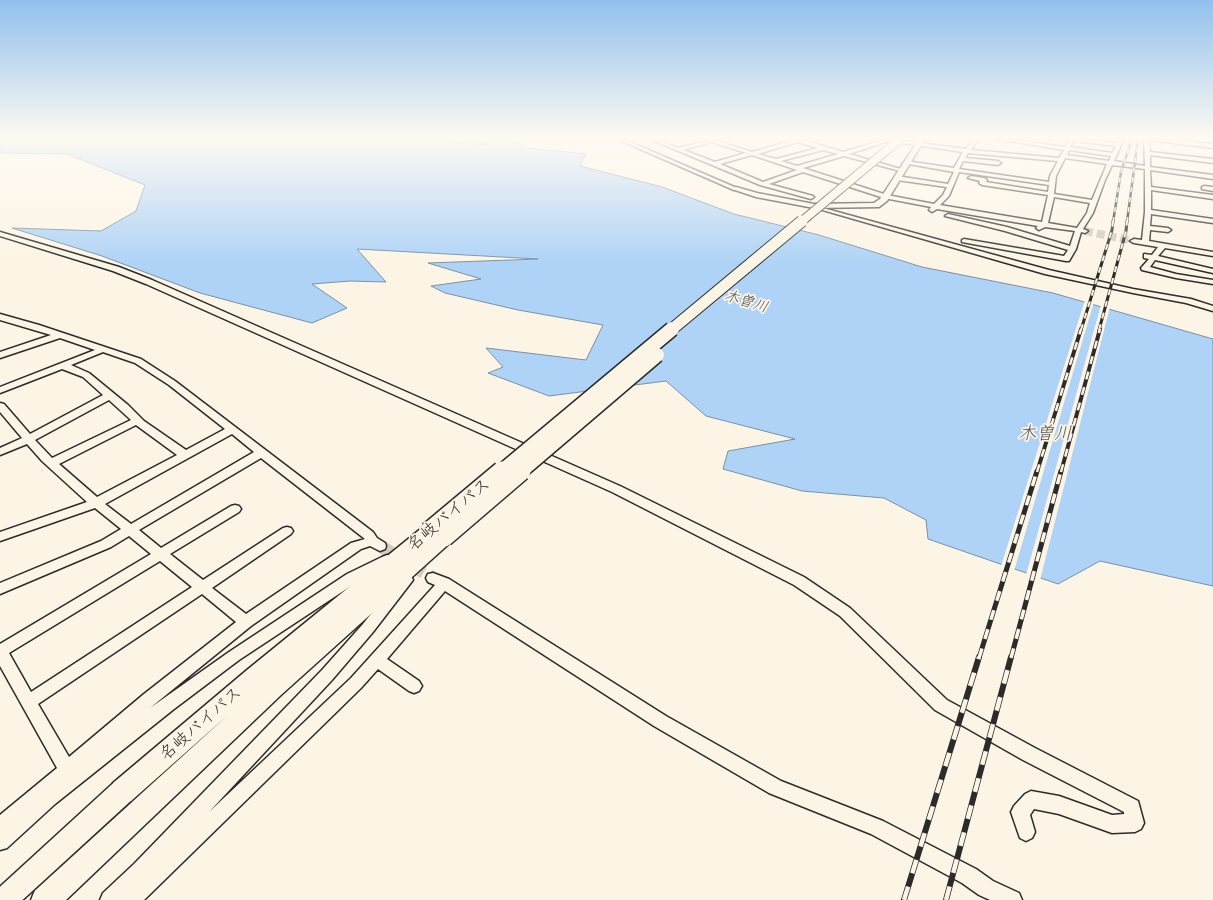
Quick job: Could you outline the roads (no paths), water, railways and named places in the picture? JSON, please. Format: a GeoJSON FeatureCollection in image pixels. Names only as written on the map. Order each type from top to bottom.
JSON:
{"type":"FeatureCollection","features":[{"type":"Feature","properties":{"kind":"highway","name":"名岐バイパス"},"geometry":{"type":"LineString","coordinates":[[45,900],[143,807],[435,539],[851,181]]}},
{"type":"Feature","properties":{"kind":"highway","name":"名岐バイパス"},"geometry":{"type":"LineString","coordinates":[[6,900],[122,792],[255,677],[408,550],[435,539],[868,181]]}},
{"type":"Feature","properties":{"kind":"main road"},"geometry":{"type":"LineString","coordinates":[[736,189],[756,196],[814,206],[870,206],[880,203],[886,197],[896,181]]}},
{"type":"Feature","properties":{"kind":"street"},"geometry":{"type":"LineString","coordinates":[[717,181],[736,189]]}},
{"type":"Feature","properties":{"kind":"street"},"geometry":{"type":"LineString","coordinates":[[755,181],[811,197]]}},
{"type":"Feature","properties":{"kind":"street"},"geometry":{"type":"LineString","coordinates":[[762,184],[770,181]]}},
{"type":"Feature","properties":{"kind":"street"},"geometry":{"type":"LineString","coordinates":[[837,181],[886,197],[987,216],[1082,230]]}},
{"type":"Feature","properties":{"kind":"street"},"geometry":{"type":"LineString","coordinates":[[929,181],[950,186]]}},
{"type":"Feature","properties":{"kind":"street"},"geometry":{"type":"LineString","coordinates":[[952,181],[946,196],[931,211],[1029,235],[1072,249]]}},
{"type":"Feature","properties":{"kind":"street"},"geometry":{"type":"LineString","coordinates":[[983,181],[982,183],[1095,202]]}},
{"type":"Feature","properties":{"kind":"street"},"geometry":{"type":"LineString","coordinates":[[1032,181],[1052,184]]}},
{"type":"Feature","properties":{"kind":"street"},"geometry":{"type":"LineString","coordinates":[[1029,235],[1045,224],[1052,181]]}},
{"type":"Feature","properties":{"kind":"street"},"geometry":{"type":"LineString","coordinates":[[882,225],[1009,251],[1066,260],[1095,202],[1102,181]]}},
{"type":"Feature","properties":{"kind":"street"},"geometry":{"type":"LineString","coordinates":[[1145,243],[1148,212],[1147,181]]}},
{"type":"Feature","properties":{"kind":"street"},"geometry":{"type":"LineString","coordinates":[[1147,188],[1213,197]]}},
{"type":"Feature","properties":{"kind":"street"},"geometry":{"type":"LineString","coordinates":[[1204,188],[1213,189]]}},
{"type":"Feature","properties":{"kind":"street"},"geometry":{"type":"LineString","coordinates":[[814,206],[1048,272],[1133,291],[1183,300],[1213,309]]}},
{"type":"Feature","properties":{"kind":"street"},"geometry":{"type":"LineString","coordinates":[[1148,212],[1213,221]]}},
{"type":"Feature","properties":{"kind":"street"},"geometry":{"type":"LineString","coordinates":[[1147,228],[1168,228],[1163,214]]}},
{"type":"Feature","properties":{"kind":"street"},"geometry":{"type":"LineString","coordinates":[[0,234],[116,269],[149,282],[616,489],[799,581],[845,612],[941,705],[1029,754],[1132,807],[1135,823],[1112,824],[1059,805],[1031,800],[1020,812],[1026,832]]}},
{"type":"Feature","properties":{"kind":"street"},"geometry":{"type":"LineString","coordinates":[[1134,241],[1213,254]]}},
{"type":"Feature","properties":{"kind":"street"},"geometry":{"type":"LineString","coordinates":[[1163,246],[1145,268],[1176,276],[1213,282]]}},
{"type":"Feature","properties":{"kind":"street"},"geometry":{"type":"LineString","coordinates":[[1145,256],[1213,271]]}},
{"type":"Feature","properties":{"kind":"street"},"geometry":{"type":"LineString","coordinates":[[0,317],[138,361],[172,383],[376,543],[356,546],[246,622],[150,700],[0,827]]}},
{"type":"Feature","properties":{"kind":"street"},"geometry":{"type":"LineString","coordinates":[[0,323],[10,320]]}},
{"type":"Feature","properties":{"kind":"street"},"geometry":{"type":"LineString","coordinates":[[0,355],[60,335]]}},
{"type":"Feature","properties":{"kind":"street"},"geometry":{"type":"LineString","coordinates":[[0,390],[104,349]]}},
{"type":"Feature","properties":{"kind":"street"},"geometry":{"type":"LineString","coordinates":[[64,366],[86,375],[110,395],[137,421],[185,455]]}},
{"type":"Feature","properties":{"kind":"street"},"geometry":{"type":"LineString","coordinates":[[0,452],[29,439],[110,395]]}},
{"type":"Feature","properties":{"kind":"street"},"geometry":{"type":"LineString","coordinates":[[0,406],[52,463],[96,503],[246,622]]}},
{"type":"Feature","properties":{"kind":"street"},"geometry":{"type":"LineString","coordinates":[[52,463],[137,421]]}},
{"type":"Feature","properties":{"kind":"street"},"geometry":{"type":"LineString","coordinates":[[0,537],[96,503],[232,430]]}},
{"type":"Feature","properties":{"kind":"street"},"geometry":{"type":"LineString","coordinates":[[0,589],[106,544],[129,529],[261,453]]}},
{"type":"Feature","properties":{"kind":"street"},"geometry":{"type":"LineString","coordinates":[[70,769],[63,763],[0,652],[235,509]]}},
{"type":"Feature","properties":{"kind":"street"},"geometry":{"type":"LineString","coordinates":[[29,702],[287,531]]}},
{"type":"Feature","properties":{"kind":"street"},"geometry":{"type":"LineString","coordinates":[[110,900],[141,871],[327,675],[368,628],[435,539]]}},
{"type":"Feature","properties":{"kind":"street"},"geometry":{"type":"LineString","coordinates":[[0,841],[49,798],[168,704],[234,656],[352,578],[408,550]]}},
{"type":"Feature","properties":{"kind":"street"},"geometry":{"type":"LineString","coordinates":[[130,900],[356,683],[377,660],[438,580],[660,721],[775,787],[877,827],[969,876],[985,894],[1012,900]]}},
{"type":"Feature","properties":{"kind":"street"},"geometry":{"type":"LineString","coordinates":[[377,660],[414,686]]}},
{"type":"Feature","properties":{"kind":"street"},"geometry":{"type":"LineString","coordinates":[[0,893],[6,900]]}},
{"type":"Feature","properties":{"kind":"water","name":"木曽川"},"geometry":{"type":"Polygon","coordinates":[[[135,181],[639,181],[662,187],[734,214],[819,235],[922,267],[1053,293],[1213,339],[1213,586],[1100,561],[1058,584],[928,539],[926,520],[884,498],[802,491],[723,469],[728,451],[795,439],[706,416],[666,381],[549,396],[488,373],[503,367],[486,348],[586,360],[603,325],[518,310],[445,293],[431,286],[481,279],[428,263],[538,259],[357,249],[386,282],[350,281],[312,284],[347,308],[312,323],[200,293],[102,256],[12,228],[101,231],[136,211],[145,185],[135,181]]]}},
{"type":"Feature","properties":{"kind":"tunnel"},"geometry":{"type":"LineString","coordinates":[[1085,231],[1134,241]]}},
{"type":"Feature","properties":{"kind":"tunnel"},"geometry":{"type":"LineString","coordinates":[[380,546],[433,578]]}},
{"type":"Feature","properties":{"kind":"railway"},"geometry":{"type":"LineString","coordinates":[[1113,222],[1120,181]]}},
{"type":"Feature","properties":{"kind":"railway"},"geometry":{"type":"LineString","coordinates":[[1127,222],[1132,181]]}},
{"type":"Feature","properties":{"kind":"railway"},"geometry":{"type":"LineString","coordinates":[[1081,330],[1112,230],[1113,221]]}},
{"type":"Feature","properties":{"kind":"railway"},"geometry":{"type":"LineString","coordinates":[[1099,330],[1126,231],[1127,221]]}},
{"type":"Feature","properties":{"kind":"railway"},"geometry":{"type":"LineString","coordinates":[[1037,472],[1081,329]]}},
{"type":"Feature","properties":{"kind":"railway"},"geometry":{"type":"LineString","coordinates":[[1061,472],[1100,329]]}},
{"type":"Feature","properties":{"kind":"railway"},"geometry":{"type":"LineString","coordinates":[[979,658],[1037,471]]}},
{"type":"Feature","properties":{"kind":"railway"},"geometry":{"type":"LineString","coordinates":[[1011,658],[1061,471]]}},
{"type":"Feature","properties":{"kind":"railway"},"geometry":{"type":"LineString","coordinates":[[904,900],[979,657]]}},
{"type":"Feature","properties":{"kind":"railway"},"geometry":{"type":"LineString","coordinates":[[946,900],[1011,657]]}}]}
